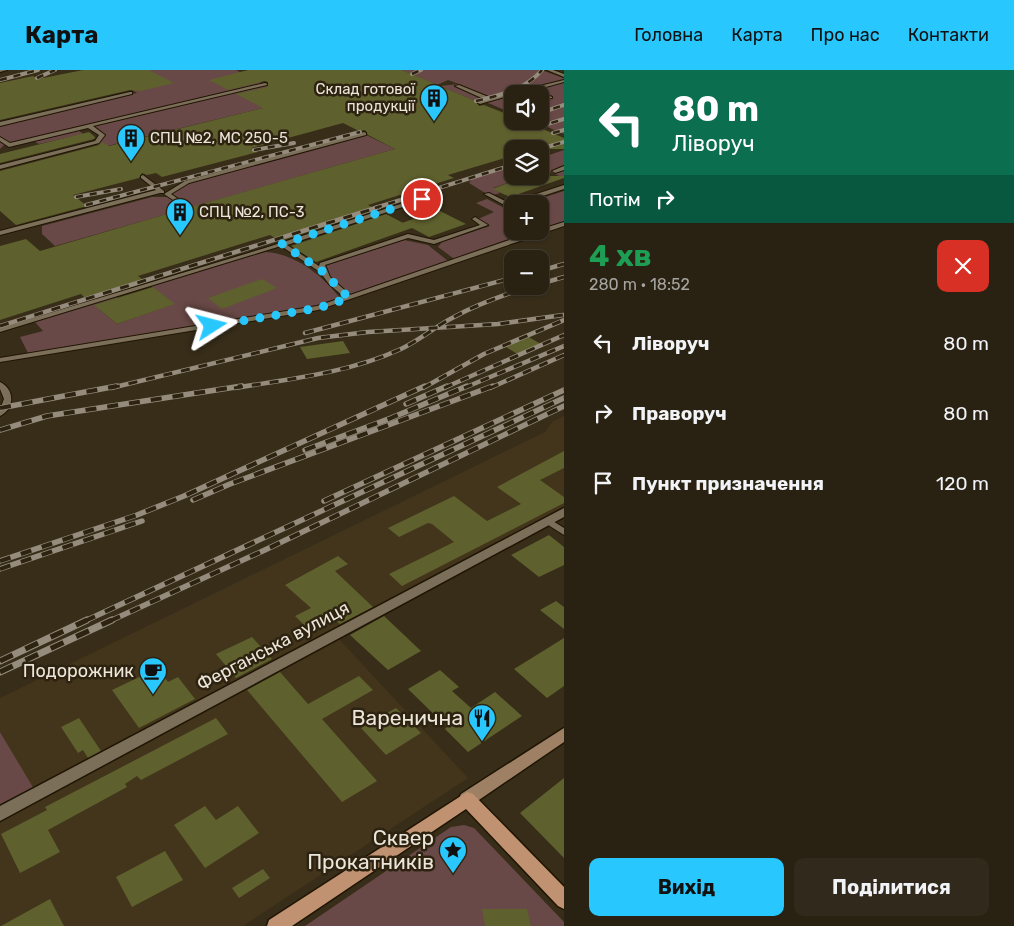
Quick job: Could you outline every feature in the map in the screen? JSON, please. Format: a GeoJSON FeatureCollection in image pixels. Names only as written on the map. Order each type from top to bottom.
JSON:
{"type":"FeatureCollection","features":[{"type":"Feature","properties":{"kind":"main road"},"geometry":{"type":"LineString","coordinates":[[276,926],[564,734]]}},
{"type":"Feature","properties":{"kind":"main road"},"geometry":{"type":"LineString","coordinates":[[467,799],[564,900]]}},
{"type":"Feature","properties":{"kind":"street","name":"Ферганська вулиця"},"geometry":{"type":"LineString","coordinates":[[0,814],[564,512]]}},
{"type":"Feature","properties":{"kind":"lane"},"geometry":{"type":"LineString","coordinates":[[0,71],[5,70]]}},
{"type":"Feature","properties":{"kind":"lane"},"geometry":{"type":"LineString","coordinates":[[549,70],[564,76]]}},
{"type":"Feature","properties":{"kind":"lane"},"geometry":{"type":"LineString","coordinates":[[549,85],[564,81]]}},
{"type":"Feature","properties":{"kind":"lane"},"geometry":{"type":"LineString","coordinates":[[0,139],[9,145],[264,84]]}},
{"type":"Feature","properties":{"kind":"lane"},"geometry":{"type":"LineString","coordinates":[[457,86],[491,100]]}},
{"type":"Feature","properties":{"kind":"lane"},"geometry":{"type":"LineString","coordinates":[[0,124],[130,93]]}},
{"type":"Feature","properties":{"kind":"lane"},"geometry":{"type":"LineString","coordinates":[[480,103],[504,97]]}},
{"type":"Feature","properties":{"kind":"lane"},"geometry":{"type":"LineString","coordinates":[[0,167],[97,142],[102,135],[89,126]]}},
{"type":"Feature","properties":{"kind":"lane"},"geometry":{"type":"LineString","coordinates":[[167,194],[187,182],[364,134]]}},
{"type":"Feature","properties":{"kind":"lane"},"geometry":{"type":"LineString","coordinates":[[555,171],[564,168]]}},
{"type":"Feature","properties":{"kind":"lane"},"geometry":{"type":"LineString","coordinates":[[143,176],[160,191],[186,206]]}},
{"type":"Feature","properties":{"kind":"lane"},"geometry":{"type":"LineString","coordinates":[[541,195],[564,187]]}},
{"type":"Feature","properties":{"kind":"lane"},"geometry":{"type":"LineString","coordinates":[[0,233],[160,191]]}},
{"type":"Feature","properties":{"kind":"lane"},"geometry":{"type":"LineString","coordinates":[[487,194],[504,203]]}},
{"type":"Feature","properties":{"kind":"lane"},"geometry":{"type":"LineString","coordinates":[[0,330],[422,199]]}},
{"type":"Feature","properties":{"kind":"lane"},"geometry":{"type":"LineString","coordinates":[[321,270],[322,264],[408,236],[434,242],[485,225],[475,220]]}},
{"type":"Feature","properties":{"kind":"lane"},"geometry":{"type":"LineString","coordinates":[[549,228],[564,224]]}},
{"type":"Feature","properties":{"kind":"lane"},"geometry":{"type":"LineString","coordinates":[[0,349],[2,359],[318,308],[515,240]]}},
{"type":"Feature","properties":{"kind":"lane"},"geometry":{"type":"LineString","coordinates":[[282,244],[321,270],[349,298]]}},
{"type":"Feature","properties":{"kind":"lane"},"geometry":{"type":"LineString","coordinates":[[0,384],[8,392],[9,400],[7,407],[0,414]]}},
{"type":"Feature","properties":{"kind":"lane"},"geometry":{"type":"LineString","coordinates":[[548,520],[564,532]]}},
{"type":"Feature","properties":{"kind":"shaded area"},"geometry":{"type":"Polygon","coordinates":[[[146,70],[236,70],[281,93],[263,108],[103,147],[96,143],[102,135],[89,126],[77,129],[83,134],[39,144],[32,140],[9,145],[6,143],[0,149],[0,125],[137,93],[129,88],[146,70]]]}},
{"type":"Feature","properties":{"kind":"shaded area"},"geometry":{"type":"Polygon","coordinates":[[[402,70],[541,70],[564,78],[564,134],[549,128],[549,85],[504,85],[504,110],[481,100],[476,101],[440,86],[459,84],[448,80],[437,85],[402,70]]]}},
{"type":"Feature","properties":{"kind":"shaded area"},"geometry":{"type":"Polygon","coordinates":[[[364,134],[395,149],[55,246],[42,234],[42,226],[152,197],[171,197],[167,194],[187,182],[364,134]]]}},
{"type":"Feature","properties":{"kind":"shaded area"},"geometry":{"type":"Polygon","coordinates":[[[564,150],[564,178],[549,171],[549,155],[564,150]]]}},
{"type":"Feature","properties":{"kind":"shaded area"},"geometry":{"type":"Polygon","coordinates":[[[504,169],[504,184],[493,188],[500,193],[490,196],[469,183],[472,179],[504,169]]]}},
{"type":"Feature","properties":{"kind":"shaded area"},"geometry":{"type":"Polygon","coordinates":[[[564,191],[564,225],[549,227],[549,196],[564,191]]]}},
{"type":"Feature","properties":{"kind":"shaded area"},"geometry":{"type":"Polygon","coordinates":[[[487,199],[504,208],[504,240],[516,240],[457,261],[438,247],[442,242],[490,226],[478,219],[494,212],[476,203],[487,199]]]}},
{"type":"Feature","properties":{"kind":"shaded area"},"geometry":{"type":"Polygon","coordinates":[[[404,240],[428,245],[448,261],[351,296],[329,276],[325,268],[327,265],[404,240]]]}},
{"type":"Feature","properties":{"kind":"shaded area"},"geometry":{"type":"Polygon","coordinates":[[[266,252],[288,257],[309,268],[342,301],[318,308],[29,355],[20,337],[43,331],[34,321],[115,296],[123,302],[100,310],[117,324],[174,304],[151,286],[220,264],[266,252]]]}},
{"type":"Feature","properties":{"kind":"shaded area"},"geometry":{"type":"Polygon","coordinates":[[[564,416],[564,519],[339,639],[468,778],[243,926],[0,926],[0,807],[33,789],[0,732],[0,698],[545,432],[553,421],[564,416]]]}},
{"type":"Feature","properties":{"kind":"shaded area"},"geometry":{"type":"Polygon","coordinates":[[[0,732],[34,789],[0,807],[0,732]]]}},
{"type":"Feature","properties":{"kind":"shaded area","name":"Сквер Прокатників"},"geometry":{"type":"Polygon","coordinates":[[[464,825],[474,828],[564,922],[564,926],[305,926],[451,827],[464,825]]]}},
{"type":"Feature","properties":{"kind":"building"},"geometry":{"type":"Polygon","coordinates":[[[83,70],[149,70],[174,83],[141,91],[130,90],[0,120],[0,83],[33,76],[38,79],[83,70]]]}},
{"type":"Feature","properties":{"kind":"building"},"geometry":{"type":"Polygon","coordinates":[[[248,70],[402,70],[476,101],[479,106],[484,105],[504,113],[504,130],[545,130],[564,138],[564,149],[549,149],[549,140],[504,140],[504,158],[448,175],[454,178],[368,205],[377,210],[280,241],[270,235],[138,276],[146,282],[87,300],[81,294],[0,320],[0,246],[26,239],[40,251],[184,209],[189,210],[191,207],[395,149],[368,135],[365,130],[359,131],[343,123],[251,148],[258,152],[162,177],[156,173],[147,175],[142,173],[139,178],[73,195],[87,206],[16,225],[0,211],[0,171],[99,145],[102,142],[109,146],[263,108],[236,94],[267,87],[268,82],[265,81],[228,90],[209,80],[248,70]]]}},
{"type":"Feature","properties":{"kind":"building"},"geometry":{"type":"Polygon","coordinates":[[[89,132],[95,137],[94,139],[0,163],[0,154],[89,132]]]}},
{"type":"Feature","properties":{"kind":"building"},"geometry":{"type":"Polygon","coordinates":[[[549,176],[564,176],[564,178],[549,183],[549,176]]]}},
{"type":"Feature","properties":{"kind":"building"},"geometry":{"type":"Polygon","coordinates":[[[504,185],[544,185],[516,195],[506,195],[492,189],[504,185]]]}},
{"type":"Feature","properties":{"kind":"building"},"geometry":{"type":"Polygon","coordinates":[[[438,210],[466,224],[429,237],[412,228],[316,262],[291,246],[386,214],[403,223],[438,210]]]}},
{"type":"Feature","properties":{"kind":"building"},"geometry":{"type":"Polygon","coordinates":[[[262,279],[277,288],[222,309],[208,298],[262,279]]]}},
{"type":"Feature","properties":{"kind":"building"},"geometry":{"type":"Polygon","coordinates":[[[153,287],[175,304],[117,324],[94,305],[153,287]]]}},
{"type":"Feature","properties":{"kind":"building"},"geometry":{"type":"Polygon","coordinates":[[[525,335],[541,344],[519,355],[503,345],[525,335]]]}},
{"type":"Feature","properties":{"kind":"building"},"geometry":{"type":"Polygon","coordinates":[[[343,341],[350,353],[307,359],[300,347],[343,341]]]}},
{"type":"Feature","properties":{"kind":"building"},"geometry":{"type":"Polygon","coordinates":[[[564,451],[564,468],[540,480],[564,497],[564,503],[402,586],[389,574],[454,542],[432,524],[428,523],[399,537],[388,528],[454,496],[487,521],[521,504],[497,487],[564,451]]]}},
{"type":"Feature","properties":{"kind":"building"},"geometry":{"type":"Polygon","coordinates":[[[549,535],[564,547],[564,565],[539,577],[511,555],[549,535]]]}},
{"type":"Feature","properties":{"kind":"building"},"geometry":{"type":"Polygon","coordinates":[[[338,556],[348,564],[335,571],[373,607],[340,624],[336,621],[312,633],[295,616],[311,608],[285,585],[338,556]]]}},
{"type":"Feature","properties":{"kind":"building"},"geometry":{"type":"Polygon","coordinates":[[[556,601],[564,607],[564,629],[540,610],[556,601]]]}},
{"type":"Feature","properties":{"kind":"building"},"geometry":{"type":"Polygon","coordinates":[[[384,616],[421,651],[388,670],[350,635],[384,616]]]}},
{"type":"Feature","properties":{"kind":"building"},"geometry":{"type":"Polygon","coordinates":[[[252,637],[272,659],[236,678],[216,654],[252,637]]]}},
{"type":"Feature","properties":{"kind":"building"},"geometry":{"type":"Polygon","coordinates":[[[564,638],[564,686],[547,698],[514,669],[564,638]]]}},
{"type":"Feature","properties":{"kind":"building","name":"Подорожник"},"geometry":{"type":"Polygon","coordinates":[[[158,668],[168,682],[178,677],[195,699],[139,728],[112,690],[158,668]]]}},
{"type":"Feature","properties":{"kind":"building"},"geometry":{"type":"Polygon","coordinates":[[[440,670],[459,687],[452,691],[471,708],[495,692],[522,716],[468,752],[445,729],[447,727],[408,689],[440,670]]]}},
{"type":"Feature","properties":{"kind":"building"},"geometry":{"type":"Polygon","coordinates":[[[280,672],[308,704],[359,676],[373,690],[322,719],[377,781],[342,802],[247,690],[280,672]]]}},
{"type":"Feature","properties":{"kind":"building"},"geometry":{"type":"Polygon","coordinates":[[[396,708],[421,733],[386,755],[361,728],[396,708]]]}},
{"type":"Feature","properties":{"kind":"building"},"geometry":{"type":"Polygon","coordinates":[[[79,718],[101,751],[88,758],[83,750],[78,753],[61,727],[79,718]]]}},
{"type":"Feature","properties":{"kind":"building"},"geometry":{"type":"Polygon","coordinates":[[[216,718],[228,734],[141,780],[137,776],[125,784],[127,787],[48,830],[60,852],[20,873],[1,834],[47,810],[45,807],[216,718]]]}},
{"type":"Feature","properties":{"kind":"building"},"geometry":{"type":"Polygon","coordinates":[[[564,778],[564,858],[520,813],[564,778]]]}},
{"type":"Feature","properties":{"kind":"building"},"geometry":{"type":"Polygon","coordinates":[[[205,806],[216,820],[238,806],[259,833],[205,868],[174,825],[205,806]]]}},
{"type":"Feature","properties":{"kind":"building"},"geometry":{"type":"Polygon","coordinates":[[[165,851],[183,880],[132,907],[116,877],[165,851]]]}},
{"type":"Feature","properties":{"kind":"building"},"geometry":{"type":"Polygon","coordinates":[[[263,869],[270,878],[239,898],[232,888],[263,869]]]}},
{"type":"Feature","properties":{"kind":"building"},"geometry":{"type":"Polygon","coordinates":[[[50,899],[64,926],[1,926],[50,899]]]}},
{"type":"Feature","properties":{"kind":"building"},"geometry":{"type":"Polygon","coordinates":[[[482,909],[527,909],[531,926],[485,926],[482,909]]]}},
{"type":"Feature","properties":{"kind":"railway"},"geometry":{"type":"LineString","coordinates":[[0,80],[38,70]]}},
{"type":"Feature","properties":{"kind":"railway"},"geometry":{"type":"LineString","coordinates":[[37,78],[55,70]]}},
{"type":"Feature","properties":{"kind":"railway"},"geometry":{"type":"LineString","coordinates":[[412,74],[421,70]]}},
{"type":"Feature","properties":{"kind":"railway"},"geometry":{"type":"LineString","coordinates":[[476,101],[503,94],[520,87],[542,70]]}},
{"type":"Feature","properties":{"kind":"railway"},"geometry":{"type":"LineString","coordinates":[[549,110],[564,105]]}},
{"type":"Feature","properties":{"kind":"railway"},"geometry":{"type":"LineString","coordinates":[[549,124],[564,119]]}},
{"type":"Feature","properties":{"kind":"railway"},"geometry":{"type":"LineString","coordinates":[[553,133],[564,130]]}},
{"type":"Feature","properties":{"kind":"railway"},"geometry":{"type":"LineString","coordinates":[[86,205],[360,132]]}},
{"type":"Feature","properties":{"kind":"railway"},"geometry":{"type":"LineString","coordinates":[[549,146],[564,142]]}},
{"type":"Feature","properties":{"kind":"railway"},"geometry":{"type":"LineString","coordinates":[[254,150],[294,143]]}},
{"type":"Feature","properties":{"kind":"railway"},"geometry":{"type":"LineString","coordinates":[[375,208],[504,168]]}},
{"type":"Feature","properties":{"kind":"railway"},"geometry":{"type":"LineString","coordinates":[[76,197],[121,189]]}},
{"type":"Feature","properties":{"kind":"railway"},"geometry":{"type":"LineString","coordinates":[[0,326],[379,207]]}},
{"type":"Feature","properties":{"kind":"railway"},"geometry":{"type":"LineString","coordinates":[[549,268],[564,264]]}},
{"type":"Feature","properties":{"kind":"railway"},"geometry":{"type":"LineString","coordinates":[[549,281],[564,277]]}},
{"type":"Feature","properties":{"kind":"railway"},"geometry":{"type":"LineString","coordinates":[[305,333],[504,280]]}},
{"type":"Feature","properties":{"kind":"railway"},"geometry":{"type":"LineString","coordinates":[[436,328],[463,312],[506,295]]}},
{"type":"Feature","properties":{"kind":"railway"},"geometry":{"type":"LineString","coordinates":[[436,328],[498,324],[563,315]]}},
{"type":"Feature","properties":{"kind":"railway"},"geometry":{"type":"LineString","coordinates":[[423,388],[484,354],[564,320]]}},
{"type":"Feature","properties":{"kind":"railway"},"geometry":{"type":"LineString","coordinates":[[111,388],[318,338],[368,332],[436,328]]}},
{"type":"Feature","properties":{"kind":"railway"},"geometry":{"type":"LineString","coordinates":[[234,388],[298,378],[361,364],[401,349],[436,328]]}},
{"type":"Feature","properties":{"kind":"railway"},"geometry":{"type":"LineString","coordinates":[[444,388],[564,335]]}},
{"type":"Feature","properties":{"kind":"railway"},"geometry":{"type":"LineString","coordinates":[[464,388],[564,346]]}},
{"type":"Feature","properties":{"kind":"railway"},"geometry":{"type":"LineString","coordinates":[[490,388],[564,355]]}},
{"type":"Feature","properties":{"kind":"railway"},"geometry":{"type":"LineString","coordinates":[[0,408],[117,386]]}},
{"type":"Feature","properties":{"kind":"railway"},"geometry":{"type":"LineString","coordinates":[[0,430],[47,416],[242,386]]}},
{"type":"Feature","properties":{"kind":"railway"},"geometry":{"type":"LineString","coordinates":[[0,561],[137,515],[184,496],[425,386]]}},
{"type":"Feature","properties":{"kind":"railway"},"geometry":{"type":"LineString","coordinates":[[406,404],[447,386]]}},
{"type":"Feature","properties":{"kind":"railway"},"geometry":{"type":"LineString","coordinates":[[305,450],[391,418],[467,386]]}},
{"type":"Feature","properties":{"kind":"railway"},"geometry":{"type":"LineString","coordinates":[[193,500],[230,484],[493,386]]}},
{"type":"Feature","properties":{"kind":"railway"},"geometry":{"type":"LineString","coordinates":[[324,501],[564,390]]}},
{"type":"Feature","properties":{"kind":"railway"},"geometry":{"type":"LineString","coordinates":[[85,621],[564,398]]}},
{"type":"Feature","properties":{"kind":"railway"},"geometry":{"type":"LineString","coordinates":[[110,621],[267,549],[564,406]]}},
{"type":"Feature","properties":{"kind":"railway"},"geometry":{"type":"LineString","coordinates":[[0,569],[142,521]]}},
{"type":"Feature","properties":{"kind":"railway"},"geometry":{"type":"LineString","coordinates":[[0,661],[87,620]]}},
{"type":"Feature","properties":{"kind":"railway"},"geometry":{"type":"LineString","coordinates":[[0,672],[112,620]]}},
{"type":"Feature","properties":{"kind":"place","name":"Склад готової продукції"},"geometry":{"type":"Point","coordinates":[434,122]}},
{"type":"Feature","properties":{"kind":"place","name":"СПЦ №2, МС 250-5"},"geometry":{"type":"Point","coordinates":[131,162]}},
{"type":"Feature","properties":{"kind":"place","name":"СПЦ №2, ПС-3"},"geometry":{"type":"Point","coordinates":[180,236]}},
{"type":"Feature","properties":{"kind":"place","name":"Подорожник"},"geometry":{"type":"Point","coordinates":[153,695]}},
{"type":"Feature","properties":{"kind":"place","name":"Варенична"},"geometry":{"type":"Point","coordinates":[482,742]}},
{"type":"Feature","properties":{"kind":"place","name":"Сквер Прокатників"},"geometry":{"type":"Point","coordinates":[453,874]}},
{"type":"Feature","properties":{"kind":"route"},"geometry":{"type":"LineString","coordinates":[[212,326],[318,308],[349,298],[321,270],[282,244],[422,199]]}}]}
